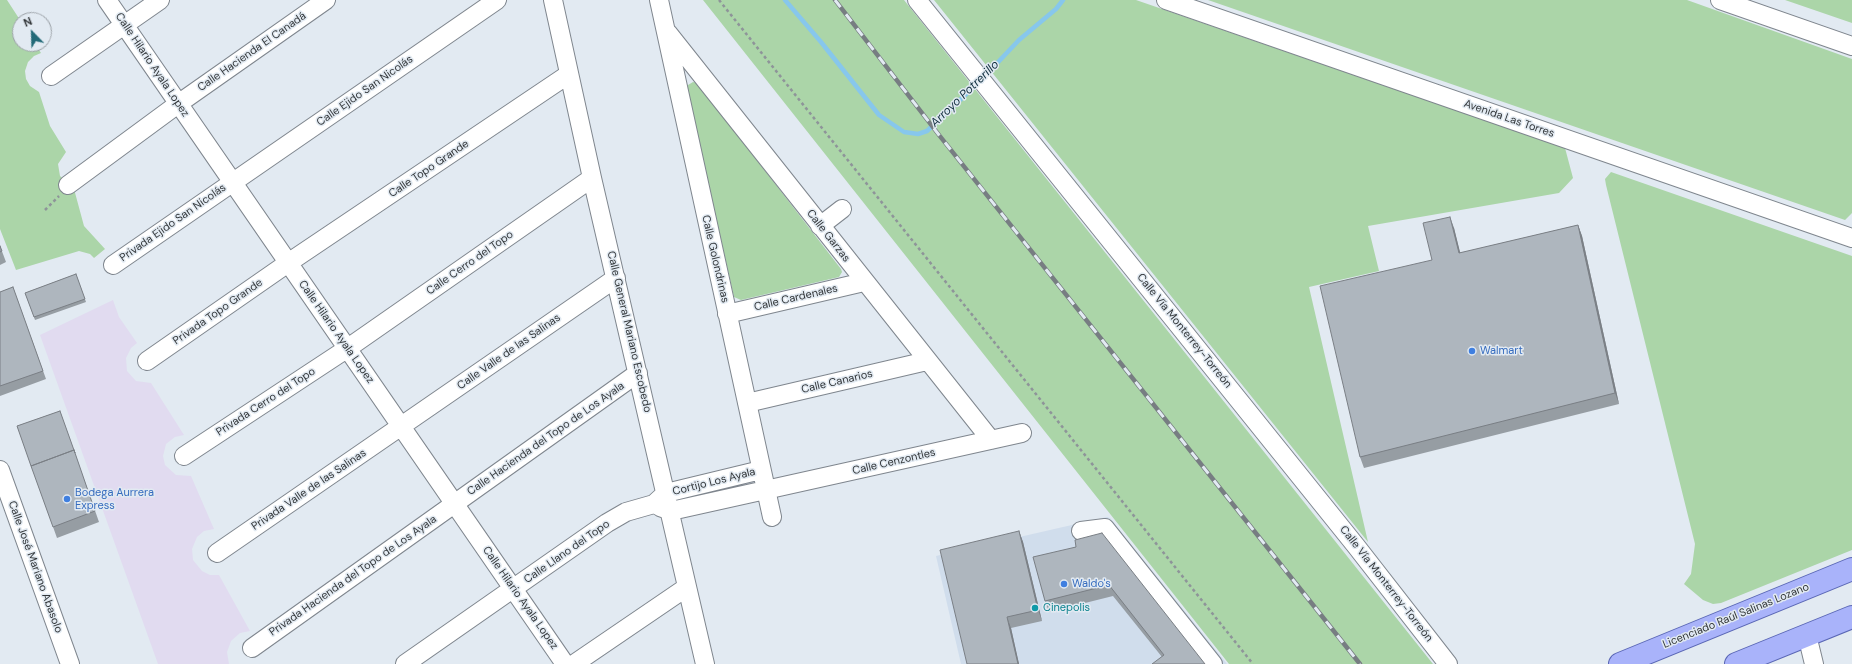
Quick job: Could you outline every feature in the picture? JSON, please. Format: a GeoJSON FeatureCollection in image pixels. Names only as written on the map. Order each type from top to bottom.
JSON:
{"type":"FeatureCollection","features":[{"type":"Feature","properties":{"kind":"main road","name":"Licenciado Raúl Salinas Lozano"},"geometry":{"type":"LineString","coordinates":[[1620,664],[1852,569]]}},
{"type":"Feature","properties":{"kind":"main road"},"geometry":{"type":"LineString","coordinates":[[1736,664],[1852,617]]}},
{"type":"Feature","properties":{"kind":"street","name":"Calle Hilario Ayala Lopez"},"geometry":{"type":"LineString","coordinates":[[106,0],[565,664]]}},
{"type":"Feature","properties":{"kind":"street"},"geometry":{"type":"LineString","coordinates":[[51,76],[160,0]]}},
{"type":"Feature","properties":{"kind":"street","name":"Calle Hacienda El Canadá"},"geometry":{"type":"LineString","coordinates":[[68,185],[178,104],[326,0]]}},
{"type":"Feature","properties":{"kind":"street","name":"Calle Ejido San Nicolás"},"geometry":{"type":"LineString","coordinates":[[233,182],[497,0]]}},
{"type":"Feature","properties":{"kind":"street","name":"Calle General Mariano Escobedo"},"geometry":{"type":"LineString","coordinates":[[553,0],[592,178],[638,373],[660,499],[671,511],[687,587],[706,664]]}},
{"type":"Feature","properties":{"kind":"street","name":"Calle Golondrinas"},"geometry":{"type":"LineString","coordinates":[[659,0],[772,517]]}},
{"type":"Feature","properties":{"kind":"street","name":"Calle Vía Monterrey-Torreón"},"geometry":{"type":"LineString","coordinates":[[917,0],[1356,546],[1448,664]]}},
{"type":"Feature","properties":{"kind":"street","name":"Avenida Las Torres"},"geometry":{"type":"LineString","coordinates":[[1166,0],[1852,238]]}},
{"type":"Feature","properties":{"kind":"street"},"geometry":{"type":"LineString","coordinates":[[1720,0],[1852,46]]}},
{"type":"Feature","properties":{"kind":"street","name":"Calle Garzas"},"geometry":{"type":"LineString","coordinates":[[667,31],[864,282],[991,440]]}},
{"type":"Feature","properties":{"kind":"street","name":"Calle Topo Grande"},"geometry":{"type":"LineString","coordinates":[[288,263],[569,74]]}},
{"type":"Feature","properties":{"kind":"street","name":"Calle Cerro del Topo"},"geometry":{"type":"LineString","coordinates":[[348,348],[592,178]]}},
{"type":"Feature","properties":{"kind":"street","name":"Privada Ejido San Nicolás"},"geometry":{"type":"LineString","coordinates":[[113,265],[233,182]]}},
{"type":"Feature","properties":{"kind":"street"},"geometry":{"type":"LineString","coordinates":[[820,226],[842,209]]}},
{"type":"Feature","properties":{"kind":"street","name":"Privada Topo Grande"},"geometry":{"type":"LineString","coordinates":[[147,361],[288,263]]}},
{"type":"Feature","properties":{"kind":"street","name":"Calle Valle de las Salinas"},"geometry":{"type":"LineString","coordinates":[[401,427],[616,278]]}},
{"type":"Feature","properties":{"kind":"street","name":"Calle Cardenales"},"geometry":{"type":"LineString","coordinates":[[727,314],[864,282]]}},
{"type":"Feature","properties":{"kind":"street","name":"Privada Cerro del Topo"},"geometry":{"type":"LineString","coordinates":[[184,456],[348,348]]}},
{"type":"Feature","properties":{"kind":"street","name":"Calle Canarios"},"geometry":{"type":"LineString","coordinates":[[747,403],[928,361]]}},
{"type":"Feature","properties":{"kind":"street","name":"Calle Hacienda del Topo de Los Ayala"},"geometry":{"type":"LineString","coordinates":[[454,504],[638,373]]}},
{"type":"Feature","properties":{"kind":"street","name":"Privada Valle de las Salinas"},"geometry":{"type":"LineString","coordinates":[[217,553],[401,427]]}},
{"type":"Feature","properties":{"kind":"street","name":"Calle Cenzontles"},"geometry":{"type":"LineString","coordinates":[[766,490],[1022,433]]}},
{"type":"Feature","properties":{"kind":"street","name":"Cortijo Los Ayala"},"geometry":{"type":"LineString","coordinates":[[660,499],[762,470]]}},
{"type":"Feature","properties":{"kind":"street","name":"Calle José Mariano Abasolo"},"geometry":{"type":"LineString","coordinates":[[1,477],[70,664]]}},
{"type":"Feature","properties":{"kind":"street","name":"Cortijo Los Ayala"},"geometry":{"type":"LineString","coordinates":[[671,511],[766,490]]}},
{"type":"Feature","properties":{"kind":"street","name":"Calle Llano del Topo"},"geometry":{"type":"LineString","coordinates":[[405,664],[607,523],[626,512],[660,499]]}},
{"type":"Feature","properties":{"kind":"street","name":"Privada Hacienda del Topo de Los Ayala"},"geometry":{"type":"LineString","coordinates":[[252,648],[454,504]]}},
{"type":"Feature","properties":{"kind":"street"},"geometry":{"type":"LineString","coordinates":[[1081,531],[1104,528],[1213,664]]}},
{"type":"Feature","properties":{"kind":"street"},"geometry":{"type":"LineString","coordinates":[[574,664],[687,587]]}},
{"type":"Feature","properties":{"kind":"street"},"geometry":{"type":"LineString","coordinates":[[1807,635],[1814,664]]}},
{"type":"Feature","properties":{"kind":"path"},"geometry":{"type":"LineString","coordinates":[[719,0],[1253,664]]}},
{"type":"Feature","properties":{"kind":"shaded area"},"geometry":{"type":"Polygon","coordinates":[[[113,300],[119,317],[137,343],[131,348],[126,358],[127,371],[136,381],[151,383],[184,435],[175,437],[166,444],[163,456],[165,465],[176,475],[191,476],[214,529],[204,531],[197,537],[192,549],[193,560],[202,571],[210,575],[219,575],[250,631],[240,633],[231,641],[227,652],[229,664],[158,664],[40,335],[113,300]]]}},
{"type":"Feature","properties":{"kind":"shaded area"},"geometry":{"type":"Polygon","coordinates":[[[1107,517],[1110,518],[1227,664],[961,664],[936,556],[1107,517]]]}},
{"type":"Feature","properties":{"kind":"green space"},"geometry":{"type":"Polygon","coordinates":[[[0,0],[7,0],[15,12],[12,12],[12,52],[41,53],[34,56],[28,62],[25,71],[26,79],[30,86],[39,92],[50,126],[66,152],[58,164],[60,176],[74,189],[84,226],[105,249],[94,258],[90,254],[79,251],[16,270],[0,229],[0,0]]]}},
{"type":"Feature","properties":{"kind":"green space"},"geometry":{"type":"Polygon","coordinates":[[[703,0],[904,0],[1433,664],[1229,664],[703,0]]]}},
{"type":"Feature","properties":{"kind":"green space"},"geometry":{"type":"Polygon","coordinates":[[[934,0],[1136,0],[1565,148],[1573,178],[1559,193],[1368,226],[1379,271],[1309,287],[1368,542],[934,0]]]}},
{"type":"Feature","properties":{"kind":"green space"},"geometry":{"type":"Polygon","coordinates":[[[1208,0],[1687,0],[1852,59],[1852,213],[1845,220],[1208,0]]]}},
{"type":"Feature","properties":{"kind":"green space"},"geometry":{"type":"Polygon","coordinates":[[[1785,0],[1852,0],[1852,23],[1785,0]]]}},
{"type":"Feature","properties":{"kind":"green space"},"geometry":{"type":"Polygon","coordinates":[[[693,82],[698,83],[841,269],[842,272],[839,277],[741,300],[734,297],[687,90],[688,85],[693,82]]]}},
{"type":"Feature","properties":{"kind":"green space"},"geometry":{"type":"Polygon","coordinates":[[[1611,172],[1852,256],[1852,550],[1721,603],[1713,604],[1703,600],[1684,584],[1691,574],[1695,544],[1606,185],[1605,179],[1611,172]]]}},
{"type":"Feature","properties":{"kind":"building","name":"Walmart"},"geometry":{"type":"Polygon","coordinates":[[[1450,217],[1459,253],[1578,225],[1615,393],[1360,457],[1320,286],[1432,260],[1423,223],[1450,217]]]}},
{"type":"Feature","properties":{"kind":"building"},"geometry":{"type":"Polygon","coordinates":[[[76,274],[85,299],[34,317],[25,293],[76,274]]]}},
{"type":"Feature","properties":{"kind":"building"},"geometry":{"type":"Polygon","coordinates":[[[13,287],[43,371],[0,386],[0,292],[13,287]]]}},
{"type":"Feature","properties":{"kind":"building"},"geometry":{"type":"Polygon","coordinates":[[[60,411],[74,450],[31,466],[17,426],[60,411]]]}},
{"type":"Feature","properties":{"kind":"building","name":"Bodega Aurrera Express"},"geometry":{"type":"Polygon","coordinates":[[[74,450],[95,511],[53,527],[31,466],[74,450]]]}},
{"type":"Feature","properties":{"kind":"building"},"geometry":{"type":"Polygon","coordinates":[[[1019,531],[1038,610],[1007,617],[1018,664],[967,664],[940,550],[1019,531]]]}},
{"type":"Feature","properties":{"kind":"building"},"geometry":{"type":"Polygon","coordinates":[[[1102,533],[1205,664],[1152,664],[1164,655],[1109,585],[1045,601],[1033,557],[1076,547],[1075,540],[1102,533]]]}},
{"type":"Feature","properties":{"kind":"waterway","name":"Arroyo Potrerillo"},"geometry":{"type":"LineString","coordinates":[[785,0],[821,42],[879,115],[904,132],[918,134],[927,131],[979,82]]}},
{"type":"Feature","properties":{"kind":"waterway","name":"Arroyo Potrerillo"},"geometry":{"type":"LineString","coordinates":[[984,77],[1019,40],[1056,9],[1063,0]]}},
{"type":"Feature","properties":{"kind":"railway"},"geometry":{"type":"LineString","coordinates":[[835,0],[939,135],[1360,664]]}},
{"type":"Feature","properties":{"kind":"place","name":"Walmart"},"geometry":{"type":"Point","coordinates":[1472,351]}},
{"type":"Feature","properties":{"kind":"place","name":"Bodega Aurrera Express"},"geometry":{"type":"Point","coordinates":[67,499]}},
{"type":"Feature","properties":{"kind":"place","name":"Waldo's"},"geometry":{"type":"Point","coordinates":[1064,584]}},
{"type":"Feature","properties":{"kind":"place","name":"Cinepolis"},"geometry":{"type":"Point","coordinates":[1035,608]}}]}
